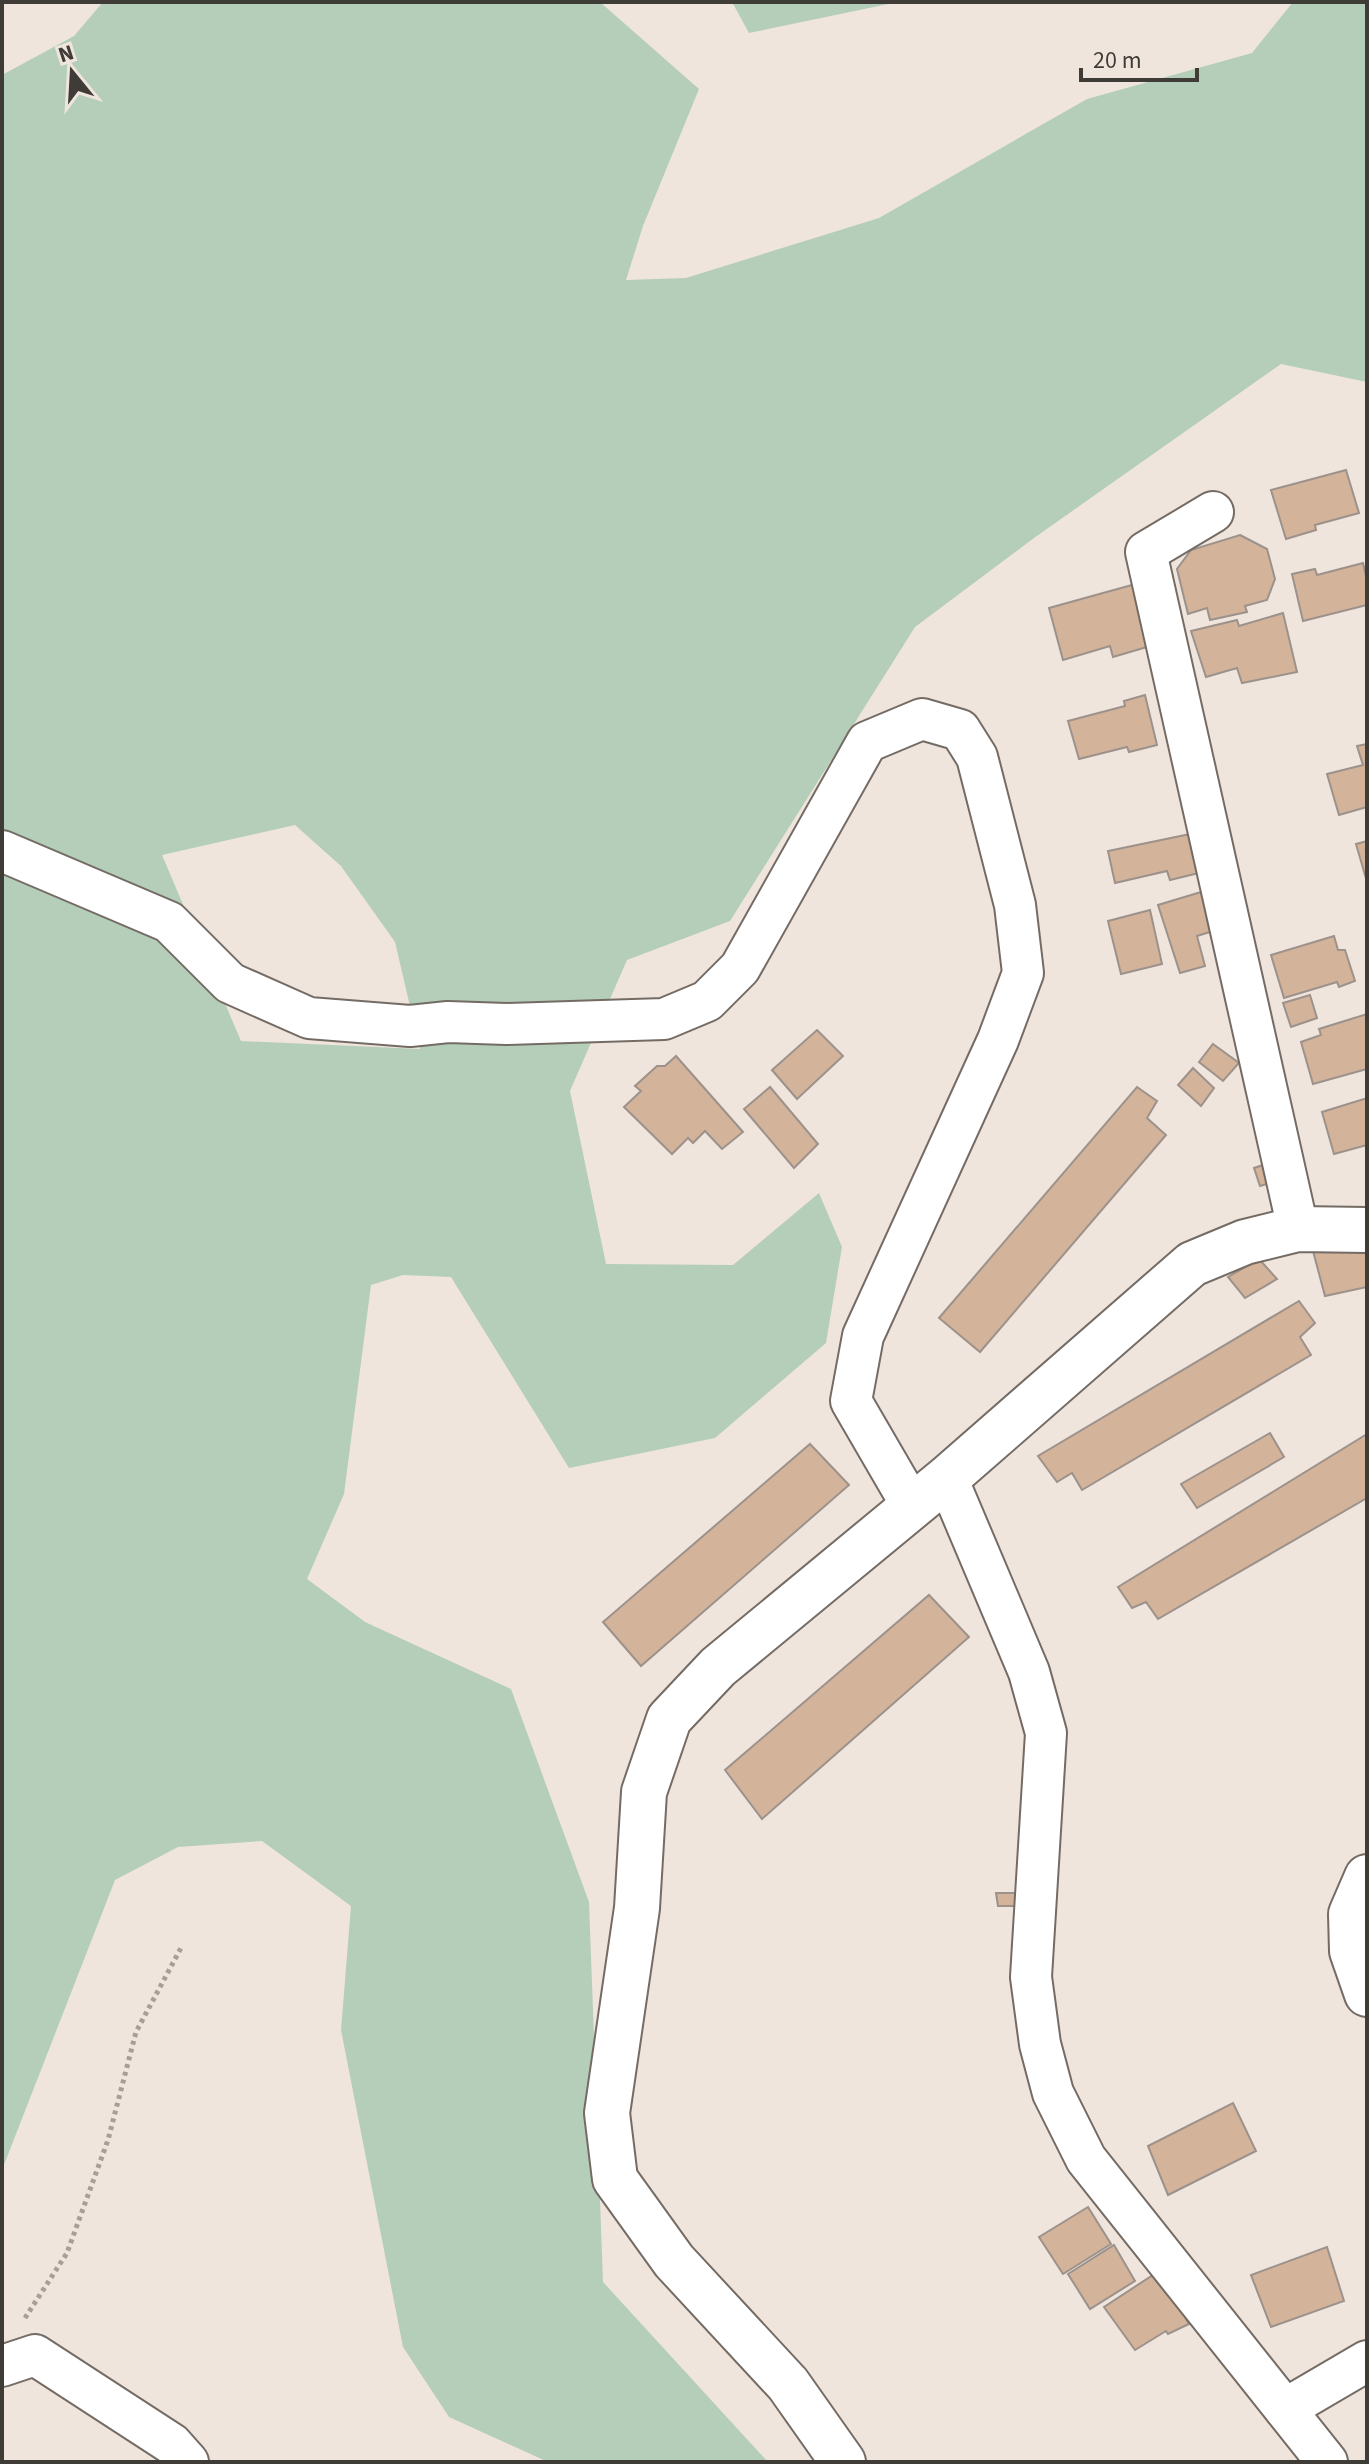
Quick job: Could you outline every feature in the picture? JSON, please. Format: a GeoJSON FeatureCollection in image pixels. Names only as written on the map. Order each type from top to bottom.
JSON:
{"type":"FeatureCollection","features":[{"type":"Feature","properties":{"kind":"street"},"geometry":{"type":"LineString","coordinates":[[1213,512],[1146,552],[1298,1229]]}},
{"type":"Feature","properties":{"kind":"street"},"geometry":{"type":"LineString","coordinates":[[2,851],[169,922],[230,983],[309,1018],[410,1026],[448,1022],[506,1024],[664,1019],[707,1001],[740,968],[867,742],[922,719],[960,730],[977,757],[1015,905],[1023,973],[998,1040],[863,1336],[851,1401],[912,1506]]}},
{"type":"Feature","properties":{"kind":"street"},"geometry":{"type":"LineString","coordinates":[[843,2462],[788,2384],[674,2261],[615,2179],[607,2113],[637,1908],[644,1792],[669,1719],[718,1667],[947,1478],[1192,1264],[1245,1242],[1298,1229],[1367,1230]]}},
{"type":"Feature","properties":{"kind":"street"},"geometry":{"type":"LineString","coordinates":[[947,1478],[1029,1672],[1046,1733],[1031,1977],[1040,2044],[1053,2093],[1086,2159],[1327,2462]]}},
{"type":"Feature","properties":{"kind":"street"},"geometry":{"type":"LineString","coordinates":[[1367,1877],[1351,1914],[1352,1951],[1367,1994]]}},
{"type":"Feature","properties":{"kind":"street"},"geometry":{"type":"LineString","coordinates":[[2,2366],[35,2355],[172,2444],[188,2462]]}},
{"type":"Feature","properties":{"kind":"street"},"geometry":{"type":"LineString","coordinates":[[1285,2409],[1367,2361]]}},
{"type":"Feature","properties":{"kind":"path"},"geometry":{"type":"LineString","coordinates":[[18,2328],[67,2253],[108,2140],[136,2032],[182,1946]]}},
{"type":"Feature","properties":{"kind":"green space"},"geometry":{"type":"Polygon","coordinates":[[[103,2],[600,2],[699,89],[643,226],[626,280],[686,278],[879,218],[1087,99],[1252,53],[1293,2],[1367,2],[1367,382],[1281,364],[1034,538],[915,627],[730,921],[627,960],[570,1091],[606,1264],[733,1265],[819,1193],[842,1247],[826,1343],[715,1438],[569,1468],[451,1277],[403,1275],[371,1285],[344,1494],[307,1579],[365,1622],[511,1689],[589,1902],[603,2282],[768,2462],[548,2462],[449,2417],[403,2347],[341,2030],[351,1906],[262,1841],[178,1847],[115,1880],[2,2170],[2,75],[74,36],[103,2]],[[295,825],[162,855],[241,1041],[420,1049],[395,942],[341,866],[295,825]]]}},
{"type":"Feature","properties":{"kind":"green space"},"geometry":{"type":"Polygon","coordinates":[[[732,2],[898,2],[749,33],[732,2]]]}},
{"type":"Feature","properties":{"kind":"building"},"geometry":{"type":"Polygon","coordinates":[[[1346,470],[1359,513],[1315,525],[1316,530],[1286,539],[1271,490],[1346,470]]]}},
{"type":"Feature","properties":{"kind":"building"},"geometry":{"type":"Polygon","coordinates":[[[1240,535],[1267,549],[1275,579],[1267,600],[1245,606],[1247,612],[1210,620],[1207,608],[1188,614],[1177,569],[1191,550],[1240,535]]]}},
{"type":"Feature","properties":{"kind":"building"},"geometry":{"type":"Polygon","coordinates":[[[1363,563],[1367,605],[1303,621],[1292,574],[1315,569],[1317,575],[1363,563]]]}},
{"type":"Feature","properties":{"kind":"building"},"geometry":{"type":"Polygon","coordinates":[[[1139,583],[1157,644],[1113,657],[1110,646],[1063,660],[1049,608],[1139,583]]]}},
{"type":"Feature","properties":{"kind":"building"},"geometry":{"type":"Polygon","coordinates":[[[1283,613],[1297,672],[1242,683],[1237,668],[1206,677],[1191,631],[1237,620],[1239,626],[1283,613]]]}},
{"type":"Feature","properties":{"kind":"building"},"geometry":{"type":"Polygon","coordinates":[[[1145,695],[1157,745],[1129,752],[1127,747],[1079,759],[1068,721],[1125,706],[1124,701],[1145,695]]]}},
{"type":"Feature","properties":{"kind":"building"},"geometry":{"type":"Polygon","coordinates":[[[1367,744],[1367,807],[1339,815],[1327,774],[1363,765],[1357,746],[1367,744]]]}},
{"type":"Feature","properties":{"kind":"building"},"geometry":{"type":"Polygon","coordinates":[[[1195,833],[1203,872],[1170,880],[1167,871],[1115,883],[1108,851],[1195,833]]]}},
{"type":"Feature","properties":{"kind":"building"},"geometry":{"type":"Polygon","coordinates":[[[1367,841],[1367,882],[1356,844],[1367,841]]]}},
{"type":"Feature","properties":{"kind":"building"},"geometry":{"type":"Polygon","coordinates":[[[1201,892],[1213,931],[1197,936],[1205,966],[1180,973],[1158,905],[1201,892]]]}},
{"type":"Feature","properties":{"kind":"building"},"geometry":{"type":"Polygon","coordinates":[[[1150,910],[1162,964],[1121,974],[1108,921],[1150,910]]]}},
{"type":"Feature","properties":{"kind":"building"},"geometry":{"type":"Polygon","coordinates":[[[1334,936],[1338,950],[1345,950],[1355,981],[1339,987],[1337,982],[1284,998],[1271,955],[1334,936]]]}},
{"type":"Feature","properties":{"kind":"building"},"geometry":{"type":"Polygon","coordinates":[[[1310,995],[1317,1018],[1291,1027],[1283,1003],[1310,995]]]}},
{"type":"Feature","properties":{"kind":"building"},"geometry":{"type":"Polygon","coordinates":[[[1367,1014],[1367,1069],[1313,1084],[1301,1042],[1321,1035],[1319,1029],[1367,1014]]]}},
{"type":"Feature","properties":{"kind":"building"},"geometry":{"type":"Polygon","coordinates":[[[817,1030],[843,1056],[797,1099],[772,1070],[817,1030]]]}},
{"type":"Feature","properties":{"kind":"building"},"geometry":{"type":"Polygon","coordinates":[[[1213,1044],[1239,1063],[1223,1081],[1199,1062],[1213,1044]]]}},
{"type":"Feature","properties":{"kind":"building"},"geometry":{"type":"Polygon","coordinates":[[[676,1056],[743,1132],[722,1149],[705,1131],[693,1143],[688,1138],[672,1154],[624,1107],[641,1091],[635,1086],[657,1066],[665,1066],[676,1056]]]}},
{"type":"Feature","properties":{"kind":"building"},"geometry":{"type":"Polygon","coordinates":[[[1193,1068],[1214,1088],[1201,1106],[1178,1085],[1193,1068]]]}},
{"type":"Feature","properties":{"kind":"building"},"geometry":{"type":"Polygon","coordinates":[[[770,1087],[818,1144],[794,1168],[744,1109],[770,1087]]]}},
{"type":"Feature","properties":{"kind":"building"},"geometry":{"type":"Polygon","coordinates":[[[1137,1087],[1157,1101],[1147,1118],[1166,1135],[980,1352],[939,1318],[1137,1087]]]}},
{"type":"Feature","properties":{"kind":"building"},"geometry":{"type":"Polygon","coordinates":[[[1367,1098],[1367,1145],[1334,1154],[1322,1112],[1367,1098]]]}},
{"type":"Feature","properties":{"kind":"building"},"geometry":{"type":"Polygon","coordinates":[[[1269,1163],[1274,1182],[1260,1186],[1254,1168],[1269,1163]]]}},
{"type":"Feature","properties":{"kind":"building"},"geometry":{"type":"Polygon","coordinates":[[[1367,1238],[1367,1287],[1325,1296],[1313,1251],[1367,1238]]]}},
{"type":"Feature","properties":{"kind":"building"},"geometry":{"type":"Polygon","coordinates":[[[1259,1259],[1277,1279],[1245,1298],[1228,1277],[1259,1259]]]}},
{"type":"Feature","properties":{"kind":"building"},"geometry":{"type":"Polygon","coordinates":[[[1299,1301],[1315,1323],[1300,1337],[1311,1355],[1082,1490],[1072,1473],[1057,1482],[1038,1456],[1299,1301]]]}},
{"type":"Feature","properties":{"kind":"building"},"geometry":{"type":"Polygon","coordinates":[[[1270,1433],[1284,1457],[1197,1508],[1181,1484],[1270,1433]]]}},
{"type":"Feature","properties":{"kind":"building"},"geometry":{"type":"Polygon","coordinates":[[[1367,1434],[1367,1498],[1158,1619],[1146,1602],[1132,1608],[1118,1587],[1367,1434]]]}},
{"type":"Feature","properties":{"kind":"building"},"geometry":{"type":"Polygon","coordinates":[[[810,1444],[849,1485],[641,1666],[603,1622],[810,1444]]]}},
{"type":"Feature","properties":{"kind":"building"},"geometry":{"type":"Polygon","coordinates":[[[929,1595],[969,1637],[762,1819],[725,1770],[929,1595]]]}},
{"type":"Feature","properties":{"kind":"building"},"geometry":{"type":"Polygon","coordinates":[[[996,1893],[1029,1893],[1028,1906],[998,1906],[996,1893]]]}},
{"type":"Feature","properties":{"kind":"building"},"geometry":{"type":"Polygon","coordinates":[[[1233,2103],[1256,2151],[1168,2195],[1148,2146],[1233,2103]]]}},
{"type":"Feature","properties":{"kind":"building"},"geometry":{"type":"Polygon","coordinates":[[[1088,2207],[1111,2244],[1063,2274],[1039,2237],[1088,2207]]]}},
{"type":"Feature","properties":{"kind":"building"},"geometry":{"type":"Polygon","coordinates":[[[1114,2245],[1135,2281],[1090,2309],[1068,2274],[1114,2245]]]}},
{"type":"Feature","properties":{"kind":"building"},"geometry":{"type":"Polygon","coordinates":[[[1327,2247],[1344,2301],[1271,2327],[1251,2275],[1327,2247]]]}},
{"type":"Feature","properties":{"kind":"building"},"geometry":{"type":"Polygon","coordinates":[[[1162,2269],[1192,2311],[1185,2317],[1189,2324],[1168,2334],[1166,2331],[1135,2350],[1104,2307],[1162,2269]]]}}]}
